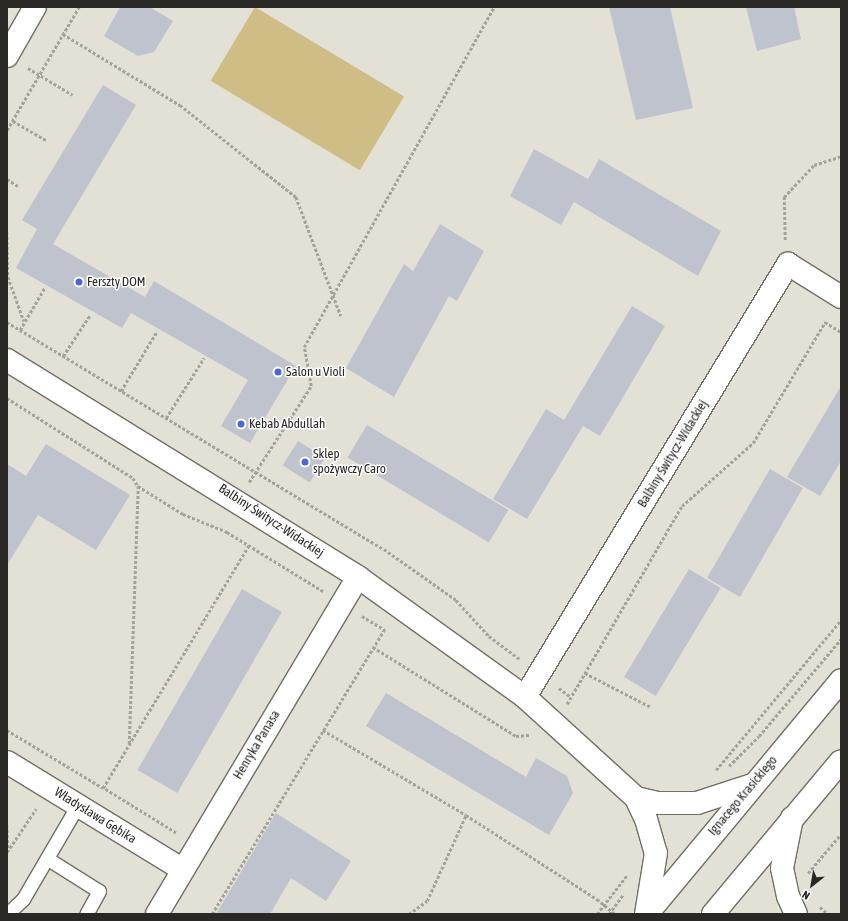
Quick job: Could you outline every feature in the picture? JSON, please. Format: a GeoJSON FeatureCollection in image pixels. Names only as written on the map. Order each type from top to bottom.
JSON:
{"type":"FeatureCollection","features":[{"type":"Feature","properties":{"kind":"street"},"geometry":{"type":"LineString","coordinates":[[7,56],[34,8]]}},
{"type":"Feature","properties":{"kind":"street","name":"Balbiny Świtycz-Widackiej"},"geometry":{"type":"LineString","coordinates":[[525,697],[788,264],[841,297]]}},
{"type":"Feature","properties":{"kind":"street","name":"Balbiny Świtycz-Widackiej"},"geometry":{"type":"LineString","coordinates":[[7,360],[358,577],[525,697],[636,798],[646,819],[656,854],[646,914]]}},
{"type":"Feature","properties":{"kind":"street","name":"Henryka Panasa"},"geometry":{"type":"LineString","coordinates":[[157,914],[358,577]]}},
{"type":"Feature","properties":{"kind":"street","name":"Ignacego Krasickiego"},"geometry":{"type":"LineString","coordinates":[[646,914],[841,680]]}},
{"type":"Feature","properties":{"kind":"street"},"geometry":{"type":"LineString","coordinates":[[713,914],[841,761]]}},
{"type":"Feature","properties":{"kind":"street","name":"Władysława Gębika"},"geometry":{"type":"LineString","coordinates":[[7,762],[183,870]]}},
{"type":"Feature","properties":{"kind":"street","name":"Balbiny Świtycz-Widackiej"},"geometry":{"type":"LineString","coordinates":[[636,798],[657,803],[696,803],[752,785]]}},
{"type":"Feature","properties":{"kind":"street"},"geometry":{"type":"LineString","coordinates":[[792,818],[782,868],[788,896],[796,914]]}},
{"type":"Feature","properties":{"kind":"lane"},"geometry":{"type":"LineString","coordinates":[[7,914],[23,899],[78,805]]}},
{"type":"Feature","properties":{"kind":"lane"},"geometry":{"type":"LineString","coordinates":[[48,858],[99,891],[86,914]]}},
{"type":"Feature","properties":{"kind":"path"},"geometry":{"type":"LineString","coordinates":[[7,130],[38,74],[79,7]]}},
{"type":"Feature","properties":{"kind":"path"},"geometry":{"type":"LineString","coordinates":[[247,486],[311,386],[304,347],[494,7]]}},
{"type":"Feature","properties":{"kind":"path"},"geometry":{"type":"LineString","coordinates":[[63,34],[180,105],[296,197],[341,316]]}},
{"type":"Feature","properties":{"kind":"path"},"geometry":{"type":"LineString","coordinates":[[26,66],[73,95]]}},
{"type":"Feature","properties":{"kind":"path"},"geometry":{"type":"LineString","coordinates":[[13,121],[47,141]]}},
{"type":"Feature","properties":{"kind":"path"},"geometry":{"type":"LineString","coordinates":[[785,243],[784,197],[814,165],[841,156]]}},
{"type":"Feature","properties":{"kind":"path"},"geometry":{"type":"LineString","coordinates":[[7,179],[20,187]]}},
{"type":"Feature","properties":{"kind":"path"},"geometry":{"type":"LineString","coordinates":[[7,232],[8,277],[24,321]]}},
{"type":"Feature","properties":{"kind":"path"},"geometry":{"type":"LineString","coordinates":[[20,330],[45,287]]}},
{"type":"Feature","properties":{"kind":"path"},"geometry":{"type":"LineString","coordinates":[[63,356],[90,315]]}},
{"type":"Feature","properties":{"kind":"path"},"geometry":{"type":"LineString","coordinates":[[7,322],[384,549],[456,600],[489,636],[571,697]]}},
{"type":"Feature","properties":{"kind":"path"},"geometry":{"type":"LineString","coordinates":[[564,711],[682,506],[753,443],[825,322],[841,332]]}},
{"type":"Feature","properties":{"kind":"path"},"geometry":{"type":"LineString","coordinates":[[121,391],[157,331]]}},
{"type":"Feature","properties":{"kind":"path"},"geometry":{"type":"LineString","coordinates":[[166,418],[204,358]]}},
{"type":"Feature","properties":{"kind":"path"},"geometry":{"type":"LineString","coordinates":[[7,398],[133,478],[138,486],[183,514],[227,532],[326,593]]}},
{"type":"Feature","properties":{"kind":"path"},"geometry":{"type":"LineString","coordinates":[[129,745],[138,486]]}},
{"type":"Feature","properties":{"kind":"path"},"geometry":{"type":"LineString","coordinates":[[103,788],[249,545]]}},
{"type":"Feature","properties":{"kind":"path"},"geometry":{"type":"LineString","coordinates":[[714,772],[841,620]]}},
{"type":"Feature","properties":{"kind":"path"},"geometry":{"type":"LineString","coordinates":[[212,914],[387,625]]}},
{"type":"Feature","properties":{"kind":"path"},"geometry":{"type":"LineString","coordinates":[[373,647],[516,736],[532,735]]}},
{"type":"Feature","properties":{"kind":"path"},"geometry":{"type":"LineString","coordinates":[[585,673],[651,707]]}},
{"type":"Feature","properties":{"kind":"path"},"geometry":{"type":"LineString","coordinates":[[7,730],[181,836]]}},
{"type":"Feature","properties":{"kind":"path"},"geometry":{"type":"LineString","coordinates":[[323,730],[466,815],[604,905],[615,914]]}},
{"type":"Feature","properties":{"kind":"path"},"geometry":{"type":"LineString","coordinates":[[8,850],[38,806]]}},
{"type":"Feature","properties":{"kind":"path"},"geometry":{"type":"LineString","coordinates":[[409,914],[427,901],[466,815]]}},
{"type":"Feature","properties":{"kind":"path"},"geometry":{"type":"LineString","coordinates":[[7,825],[8,850]]}},
{"type":"Feature","properties":{"kind":"path"},"geometry":{"type":"LineString","coordinates":[[803,879],[841,834]]}},
{"type":"Feature","properties":{"kind":"path"},"geometry":{"type":"LineString","coordinates":[[597,914],[630,871]]}},
{"type":"Feature","properties":{"kind":"shaded area"},"geometry":{"type":"Polygon","coordinates":[[[255,7],[404,97],[360,170],[211,81],[255,7]]]}},
{"type":"Feature","properties":{"kind":"building"},"geometry":{"type":"Polygon","coordinates":[[[120,7],[150,7],[173,21],[154,52],[138,56],[104,36],[120,7]]]}},
{"type":"Feature","properties":{"kind":"building"},"geometry":{"type":"Polygon","coordinates":[[[609,7],[670,7],[693,108],[636,120],[609,7]]]}},
{"type":"Feature","properties":{"kind":"building"},"geometry":{"type":"Polygon","coordinates":[[[746,7],[794,7],[801,39],[757,51],[746,7]]]}},
{"type":"Feature","properties":{"kind":"building"},"geometry":{"type":"Polygon","coordinates":[[[103,85],[136,105],[53,244],[145,297],[154,281],[296,366],[250,443],[221,426],[248,380],[131,313],[122,328],[16,268],[37,229],[22,220],[103,85]]]}},
{"type":"Feature","properties":{"kind":"building"},"geometry":{"type":"Polygon","coordinates":[[[534,149],[588,179],[599,159],[721,231],[698,276],[574,202],[561,225],[510,196],[534,149]]]}},
{"type":"Feature","properties":{"kind":"building"},"geometry":{"type":"Polygon","coordinates":[[[440,224],[484,251],[457,301],[449,296],[394,397],[346,368],[404,264],[413,271],[440,224]]]}},
{"type":"Feature","properties":{"kind":"building"},"geometry":{"type":"Polygon","coordinates":[[[632,306],[665,326],[600,436],[583,426],[527,519],[493,499],[546,409],[564,420],[632,306]]]}},
{"type":"Feature","properties":{"kind":"building"},"geometry":{"type":"Polygon","coordinates":[[[841,386],[841,461],[820,496],[787,477],[841,386]]]}},
{"type":"Feature","properties":{"kind":"building"},"geometry":{"type":"Polygon","coordinates":[[[367,425],[508,510],[489,543],[347,458],[367,425]]]}},
{"type":"Feature","properties":{"kind":"building","name":"Sklep spożywczy Caro"},"geometry":{"type":"Polygon","coordinates":[[[298,441],[325,458],[310,483],[283,466],[298,441]]]}},
{"type":"Feature","properties":{"kind":"building"},"geometry":{"type":"Polygon","coordinates":[[[46,444],[130,495],[96,550],[38,515],[7,565],[7,464],[26,476],[46,444]]]}},
{"type":"Feature","properties":{"kind":"building"},"geometry":{"type":"Polygon","coordinates":[[[770,469],[803,488],[740,597],[707,578],[770,469]]]}},
{"type":"Feature","properties":{"kind":"building"},"geometry":{"type":"Polygon","coordinates":[[[689,569],[721,588],[656,696],[624,677],[689,569]]]}},
{"type":"Feature","properties":{"kind":"building"},"geometry":{"type":"Polygon","coordinates":[[[242,589],[282,612],[177,793],[138,770],[242,589]]]}},
{"type":"Feature","properties":{"kind":"building"},"geometry":{"type":"Polygon","coordinates":[[[386,693],[526,777],[536,758],[567,776],[573,793],[549,835],[366,726],[386,693]]]}},
{"type":"Feature","properties":{"kind":"building"},"geometry":{"type":"Polygon","coordinates":[[[276,813],[351,861],[326,901],[291,878],[270,914],[216,914],[276,813]]]}},
{"type":"Feature","properties":{"kind":"place","name":"Ferszty DOM"},"geometry":{"type":"Point","coordinates":[79,282]}},
{"type":"Feature","properties":{"kind":"place","name":"Salon u Violi"},"geometry":{"type":"Point","coordinates":[278,372]}},
{"type":"Feature","properties":{"kind":"place","name":"Kebab Abdullah"},"geometry":{"type":"Point","coordinates":[241,424]}},
{"type":"Feature","properties":{"kind":"place","name":"Sklep spożywczy Caro"},"geometry":{"type":"Point","coordinates":[305,462]}}]}
